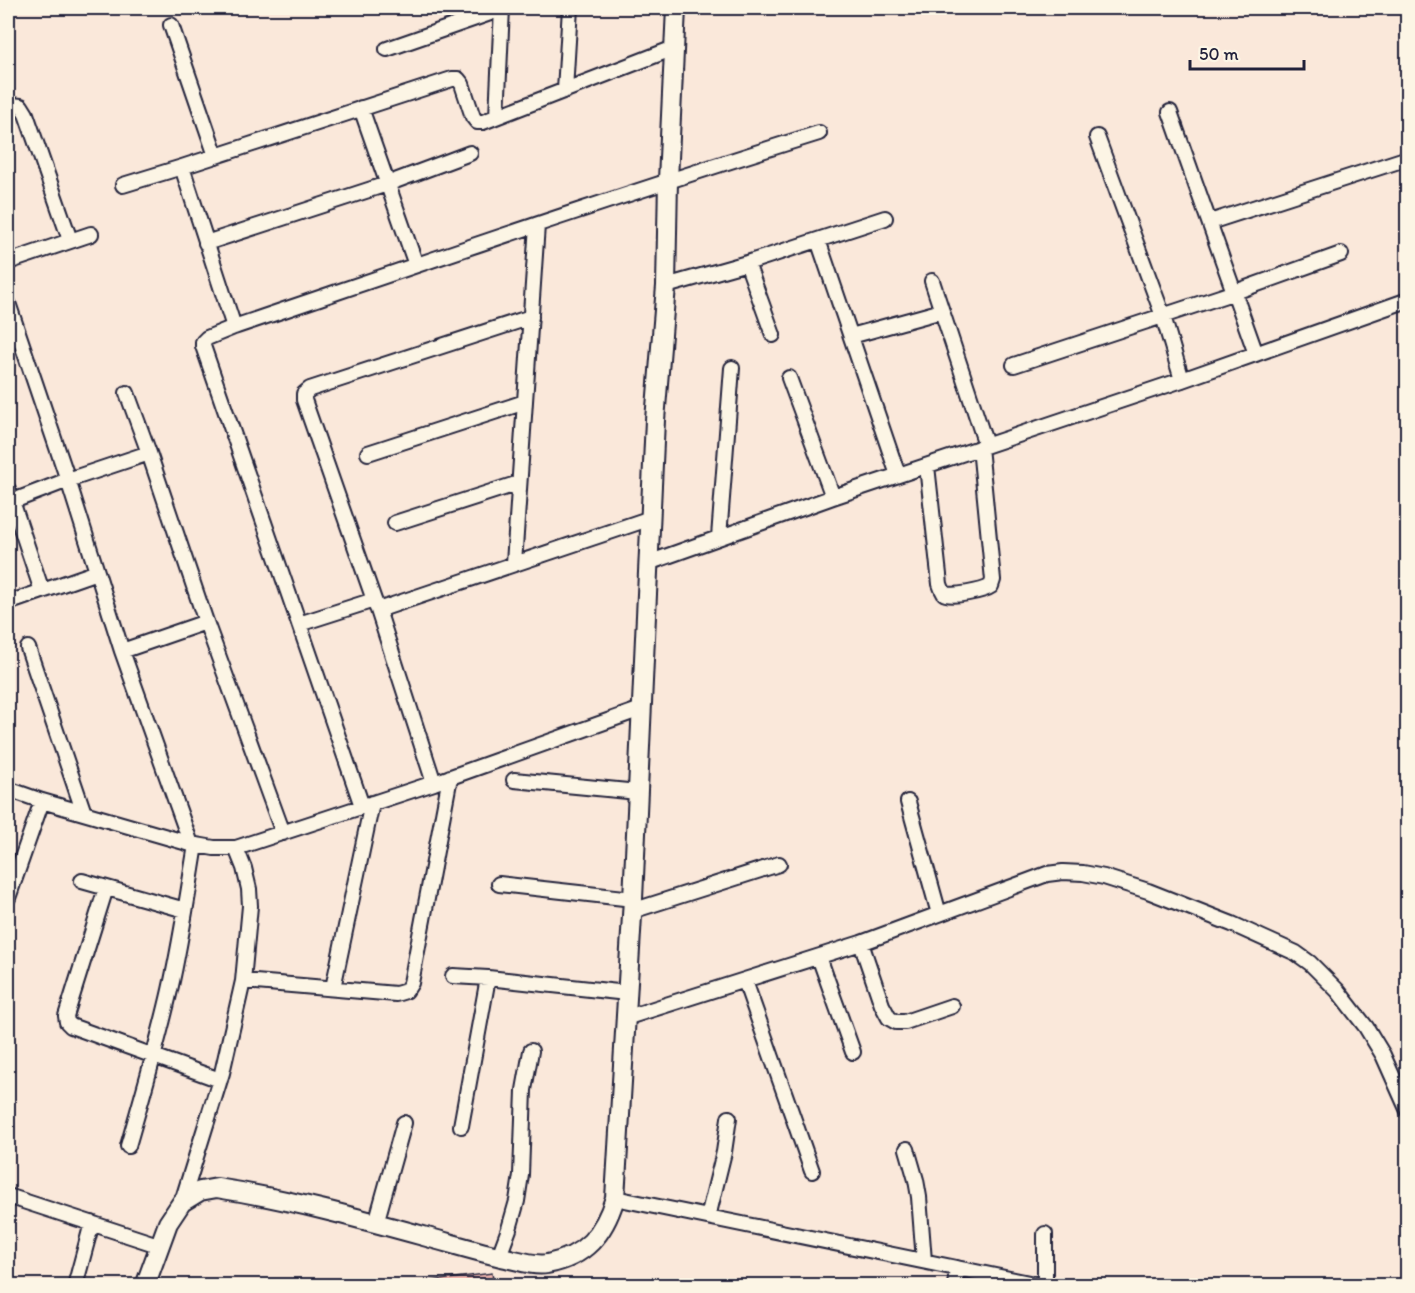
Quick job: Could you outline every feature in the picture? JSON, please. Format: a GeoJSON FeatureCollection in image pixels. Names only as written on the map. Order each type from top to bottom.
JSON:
{"type":"FeatureCollection","features":[{"type":"Feature","properties":{"kind":"street"},"geometry":{"type":"LineString","coordinates":[[387,49],[502,8],[497,116]]}},
{"type":"Feature","properties":{"kind":"street"},"geometry":{"type":"LineString","coordinates":[[565,90],[570,8]]}},
{"type":"Feature","properties":{"kind":"street"},"geometry":{"type":"LineString","coordinates":[[182,1202],[200,1191],[217,1188],[345,1214],[499,1256],[543,1264],[570,1257],[585,1248],[599,1233],[610,1212],[615,1198],[638,792],[655,420],[666,286],[668,180],[676,8]]}},
{"type":"Feature","properties":{"kind":"street"},"geometry":{"type":"LineString","coordinates":[[171,25],[216,156]]}},
{"type":"Feature","properties":{"kind":"street"},"geometry":{"type":"LineString","coordinates":[[123,185],[452,79],[458,79],[462,84],[473,117],[477,122],[483,122],[674,48]]}},
{"type":"Feature","properties":{"kind":"street"},"geometry":{"type":"LineString","coordinates":[[8,107],[21,106],[26,114],[70,240]]}},
{"type":"Feature","properties":{"kind":"street"},"geometry":{"type":"LineString","coordinates":[[361,108],[416,265]]}},
{"type":"Feature","properties":{"kind":"street"},"geometry":{"type":"LineString","coordinates":[[1170,112],[1256,354]]}},
{"type":"Feature","properties":{"kind":"street"},"geometry":{"type":"LineString","coordinates":[[333,988],[367,804],[299,624],[203,342],[207,338],[234,327],[416,265],[668,180],[819,133]]}},
{"type":"Feature","properties":{"kind":"street"},"geometry":{"type":"LineString","coordinates":[[1097,137],[1163,316],[1182,381]]}},
{"type":"Feature","properties":{"kind":"street"},"geometry":{"type":"LineString","coordinates":[[206,243],[387,184],[470,153]]}},
{"type":"Feature","properties":{"kind":"street"},"geometry":{"type":"LineString","coordinates":[[1210,222],[1407,158]]}},
{"type":"Feature","properties":{"kind":"street"},"geometry":{"type":"LineString","coordinates":[[182,167],[234,327]]}},
{"type":"Feature","properties":{"kind":"street"},"geometry":{"type":"LineString","coordinates":[[666,286],[885,218]]}},
{"type":"Feature","properties":{"kind":"street"},"geometry":{"type":"LineString","coordinates":[[514,563],[537,225]]}},
{"type":"Feature","properties":{"kind":"street"},"geometry":{"type":"LineString","coordinates":[[8,262],[92,234]]}},
{"type":"Feature","properties":{"kind":"street"},"geometry":{"type":"LineString","coordinates":[[818,240],[898,475]]}},
{"type":"Feature","properties":{"kind":"street"},"geometry":{"type":"LineString","coordinates":[[1014,365],[1341,254]]}},
{"type":"Feature","properties":{"kind":"street"},"geometry":{"type":"LineString","coordinates":[[747,262],[773,335]]}},
{"type":"Feature","properties":{"kind":"street"},"geometry":{"type":"LineString","coordinates":[[927,466],[942,591],[946,595],[952,595],[986,590],[991,586],[993,580],[983,446],[932,281]]}},
{"type":"Feature","properties":{"kind":"street"},"geometry":{"type":"LineString","coordinates":[[648,562],[983,446],[1182,381],[1407,300]]}},
{"type":"Feature","properties":{"kind":"street"},"geometry":{"type":"LineString","coordinates":[[8,303],[10,320],[68,480],[122,651],[193,844],[185,910],[170,989],[154,1056],[128,1146]]}},
{"type":"Feature","properties":{"kind":"street"},"geometry":{"type":"LineString","coordinates":[[850,336],[942,311]]}},
{"type":"Feature","properties":{"kind":"street"},"geometry":{"type":"LineString","coordinates":[[434,783],[376,605],[304,400],[304,394],[309,389],[531,317]]}},
{"type":"Feature","properties":{"kind":"street"},"geometry":{"type":"LineString","coordinates":[[719,537],[732,368]]}},
{"type":"Feature","properties":{"kind":"street"},"geometry":{"type":"LineString","coordinates":[[789,378],[833,497]]}},
{"type":"Feature","properties":{"kind":"street"},"geometry":{"type":"LineString","coordinates":[[127,393],[206,622],[284,833]]}},
{"type":"Feature","properties":{"kind":"street"},"geometry":{"type":"LineString","coordinates":[[368,453],[525,402]]}},
{"type":"Feature","properties":{"kind":"street"},"geometry":{"type":"LineString","coordinates":[[42,591],[9,498],[149,453]]}},
{"type":"Feature","properties":{"kind":"street"},"geometry":{"type":"LineString","coordinates":[[395,522],[519,483]]}},
{"type":"Feature","properties":{"kind":"street"},"geometry":{"type":"LineString","coordinates":[[299,624],[376,605],[651,518]]}},
{"type":"Feature","properties":{"kind":"street"},"geometry":{"type":"LineString","coordinates":[[8,603],[96,572]]}},
{"type":"Feature","properties":{"kind":"street"},"geometry":{"type":"LineString","coordinates":[[122,651],[206,622]]}},
{"type":"Feature","properties":{"kind":"street"},"geometry":{"type":"LineString","coordinates":[[28,648],[84,813]]}},
{"type":"Feature","properties":{"kind":"street"},"geometry":{"type":"LineString","coordinates":[[8,789],[42,801],[193,844],[214,848],[236,848],[434,783],[641,710]]}},
{"type":"Feature","properties":{"kind":"street"},"geometry":{"type":"LineString","coordinates":[[243,981],[396,994],[406,991],[411,983],[450,777]]}},
{"type":"Feature","properties":{"kind":"street"},"geometry":{"type":"LineString","coordinates":[[514,780],[638,792]]}},
{"type":"Feature","properties":{"kind":"street"},"geometry":{"type":"LineString","coordinates":[[8,898],[42,801]]}},
{"type":"Feature","properties":{"kind":"street"},"geometry":{"type":"LineString","coordinates":[[908,802],[939,914]]}},
{"type":"Feature","properties":{"kind":"street"},"geometry":{"type":"LineString","coordinates":[[146,1286],[168,1223],[182,1202],[220,1080],[243,981],[250,906],[244,868],[236,848]]}},
{"type":"Feature","properties":{"kind":"street"},"geometry":{"type":"LineString","coordinates":[[499,884],[632,905],[779,864]]}},
{"type":"Feature","properties":{"kind":"street"},"geometry":{"type":"LineString","coordinates":[[625,1018],[861,943],[1047,874],[1083,873],[1148,891],[1232,924],[1296,953],[1310,963],[1338,991],[1366,1027],[1383,1055],[1407,1111]]}},
{"type":"Feature","properties":{"kind":"street"},"geometry":{"type":"LineString","coordinates":[[81,881],[185,910]]}},
{"type":"Feature","properties":{"kind":"street"},"geometry":{"type":"LineString","coordinates":[[106,888],[66,1016],[67,1022],[70,1026],[220,1080]]}},
{"type":"Feature","properties":{"kind":"street"},"geometry":{"type":"LineString","coordinates":[[861,943],[882,1005],[889,1018],[896,1022],[905,1022],[952,1006]]}},
{"type":"Feature","properties":{"kind":"street"},"geometry":{"type":"LineString","coordinates":[[819,957],[853,1052]]}},
{"type":"Feature","properties":{"kind":"street"},"geometry":{"type":"LineString","coordinates":[[453,976],[627,993]]}},
{"type":"Feature","properties":{"kind":"street"},"geometry":{"type":"LineString","coordinates":[[461,1126],[488,978]]}},
{"type":"Feature","properties":{"kind":"street"},"geometry":{"type":"LineString","coordinates":[[745,981],[812,1171]]}},
{"type":"Feature","properties":{"kind":"street"},"geometry":{"type":"LineString","coordinates":[[499,1256],[510,1228],[520,1184],[524,1090],[531,1051]]}},
{"type":"Feature","properties":{"kind":"street"},"geometry":{"type":"LineString","coordinates":[[708,1217],[724,1152],[729,1118]]}},
{"type":"Feature","properties":{"kind":"street"},"geometry":{"type":"LineString","coordinates":[[376,1223],[404,1123]]}},
{"type":"Feature","properties":{"kind":"street"},"geometry":{"type":"LineString","coordinates":[[907,1149],[919,1197],[924,1261]]}},
{"type":"Feature","properties":{"kind":"street"},"geometry":{"type":"LineString","coordinates":[[8,1196],[161,1246]]}},
{"type":"Feature","properties":{"kind":"street"},"geometry":{"type":"LineString","coordinates":[[615,1198],[1044,1286],[1045,1234]]}},
{"type":"Feature","properties":{"kind":"street"},"geometry":{"type":"LineString","coordinates":[[75,1286],[92,1223]]}},
{"type":"Feature","properties":{"kind":"street"},"geometry":{"type":"LineString","coordinates":[[955,1286],[957,1268]]}},
{"type":"Feature","properties":{"kind":"building"},"geometry":{"type":"Polygon","coordinates":[[[492,1273],[494,1286],[403,1286],[403,1285],[492,1273]]]}}]}
